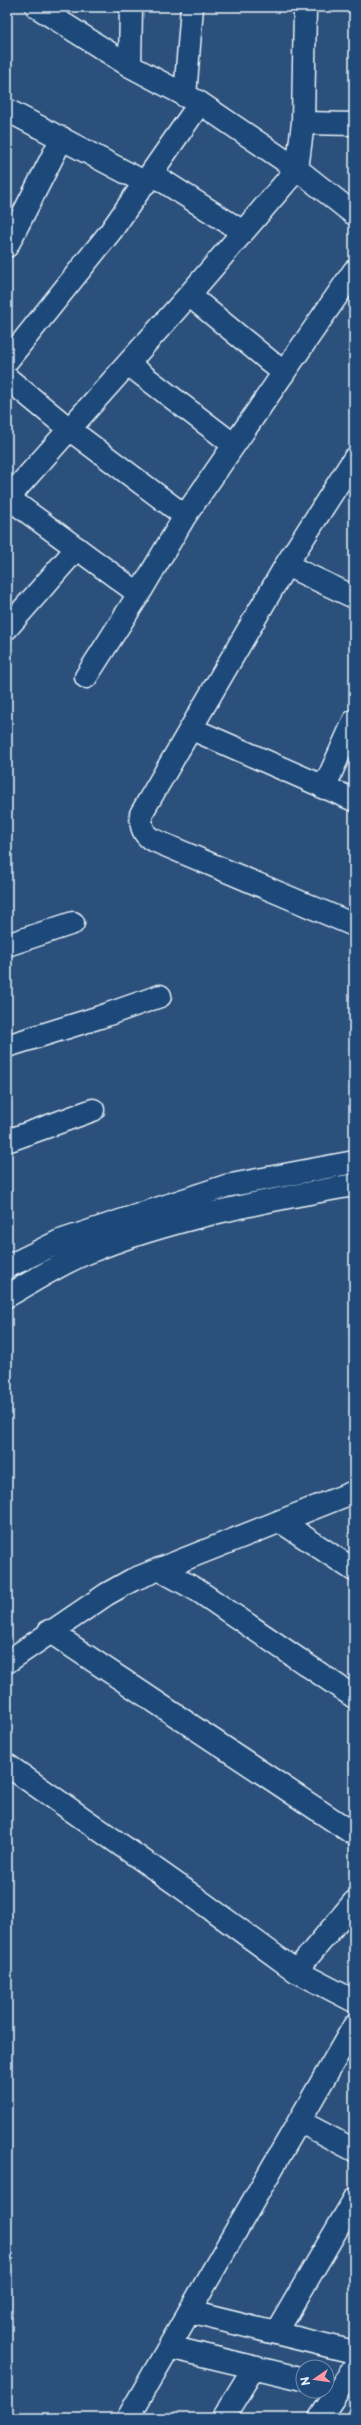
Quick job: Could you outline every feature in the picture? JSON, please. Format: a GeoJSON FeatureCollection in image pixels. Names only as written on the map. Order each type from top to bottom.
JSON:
{"type":"FeatureCollection","features":[{"type":"Feature","properties":{"kind":"street"},"geometry":{"type":"LineString","coordinates":[[36,7],[66,17],[130,66],[193,100],[297,169],[354,214]]}},
{"type":"Feature","properties":{"kind":"street"},"geometry":{"type":"LineString","coordinates":[[130,66],[131,7]]}},
{"type":"Feature","properties":{"kind":"street"},"geometry":{"type":"LineString","coordinates":[[7,360],[111,231],[149,178],[193,100],[192,7]]}},
{"type":"Feature","properties":{"kind":"street"},"geometry":{"type":"LineString","coordinates":[[139,594],[8,497],[189,295],[297,169],[303,123],[305,7]]}},
{"type":"Feature","properties":{"kind":"street"},"geometry":{"type":"LineString","coordinates":[[7,110],[62,138],[149,178],[243,232]]}},
{"type":"Feature","properties":{"kind":"street"},"geometry":{"type":"LineString","coordinates":[[303,123],[354,124]]}},
{"type":"Feature","properties":{"kind":"street"},"geometry":{"type":"LineString","coordinates":[[7,246],[62,138]]}},
{"type":"Feature","properties":{"kind":"street"},"geometry":{"type":"LineString","coordinates":[[86,677],[139,594],[185,516],[354,271]]}},
{"type":"Feature","properties":{"kind":"street"},"geometry":{"type":"LineString","coordinates":[[189,295],[284,373]]}},
{"type":"Feature","properties":{"kind":"street"},"geometry":{"type":"LineString","coordinates":[[128,364],[234,445]]}},
{"type":"Feature","properties":{"kind":"street"},"geometry":{"type":"LineString","coordinates":[[7,378],[69,430],[185,516]]}},
{"type":"Feature","properties":{"kind":"street"},"geometry":{"type":"LineString","coordinates":[[354,459],[286,565],[141,814],[141,826],[145,835],[252,883],[354,924]]}},
{"type":"Feature","properties":{"kind":"street"},"geometry":{"type":"LineString","coordinates":[[7,628],[77,548]]}},
{"type":"Feature","properties":{"kind":"street"},"geometry":{"type":"LineString","coordinates":[[286,565],[354,597]]}},
{"type":"Feature","properties":{"kind":"street"},"geometry":{"type":"LineString","coordinates":[[324,788],[354,721]]}},
{"type":"Feature","properties":{"kind":"street"},"geometry":{"type":"LineString","coordinates":[[192,728],[324,788],[354,800]]}},
{"type":"Feature","properties":{"kind":"street"},"geometry":{"type":"LineString","coordinates":[[7,945],[73,923]]}},
{"type":"Feature","properties":{"kind":"street"},"geometry":{"type":"LineString","coordinates":[[7,1046],[100,1017],[160,996]]}},
{"type":"Feature","properties":{"kind":"street"},"geometry":{"type":"LineString","coordinates":[[7,1141],[93,1110]]}},
{"type":"Feature","properties":{"kind":"street"},"geometry":{"type":"LineString","coordinates":[[7,1267],[60,1241],[226,1186],[354,1162]]}},
{"type":"Feature","properties":{"kind":"street"},"geometry":{"type":"LineString","coordinates":[[7,1296],[83,1254],[132,1237],[288,1197],[354,1185]]}},
{"type":"Feature","properties":{"kind":"street"},"geometry":{"type":"LineString","coordinates":[[7,1662],[107,1594],[159,1568],[354,1492]]}},
{"type":"Feature","properties":{"kind":"street"},"geometry":{"type":"LineString","coordinates":[[280,1521],[354,1570]]}},
{"type":"Feature","properties":{"kind":"street"},"geometry":{"type":"LineString","coordinates":[[159,1568],[197,1590],[354,1697]]}},
{"type":"Feature","properties":{"kind":"street"},"geometry":{"type":"LineString","coordinates":[[49,1632],[354,1834]]}},
{"type":"Feature","properties":{"kind":"street"},"geometry":{"type":"LineString","coordinates":[[7,1765],[185,1890],[296,1971],[354,2001]]}},
{"type":"Feature","properties":{"kind":"street"},"geometry":{"type":"LineString","coordinates":[[296,1971],[354,1902]]}},
{"type":"Feature","properties":{"kind":"street"},"geometry":{"type":"LineString","coordinates":[[128,2418],[354,2026]]}},
{"type":"Feature","properties":{"kind":"street"},"geometry":{"type":"LineString","coordinates":[[299,2121],[354,2150]]}},
{"type":"Feature","properties":{"kind":"street"},"geometry":{"type":"LineString","coordinates":[[276,2333],[354,2200]]}},
{"type":"Feature","properties":{"kind":"street"},"geometry":{"type":"LineString","coordinates":[[189,2312],[354,2352]]}},
{"type":"Feature","properties":{"kind":"street"},"geometry":{"type":"LineString","coordinates":[[169,2347],[253,2369],[295,2377]]}},
{"type":"Feature","properties":{"kind":"street"},"geometry":{"type":"LineString","coordinates":[[320,2418],[354,2367]]}},
{"type":"Feature","properties":{"kind":"street"},"geometry":{"type":"LineString","coordinates":[[223,2418],[253,2369]]}}]}
